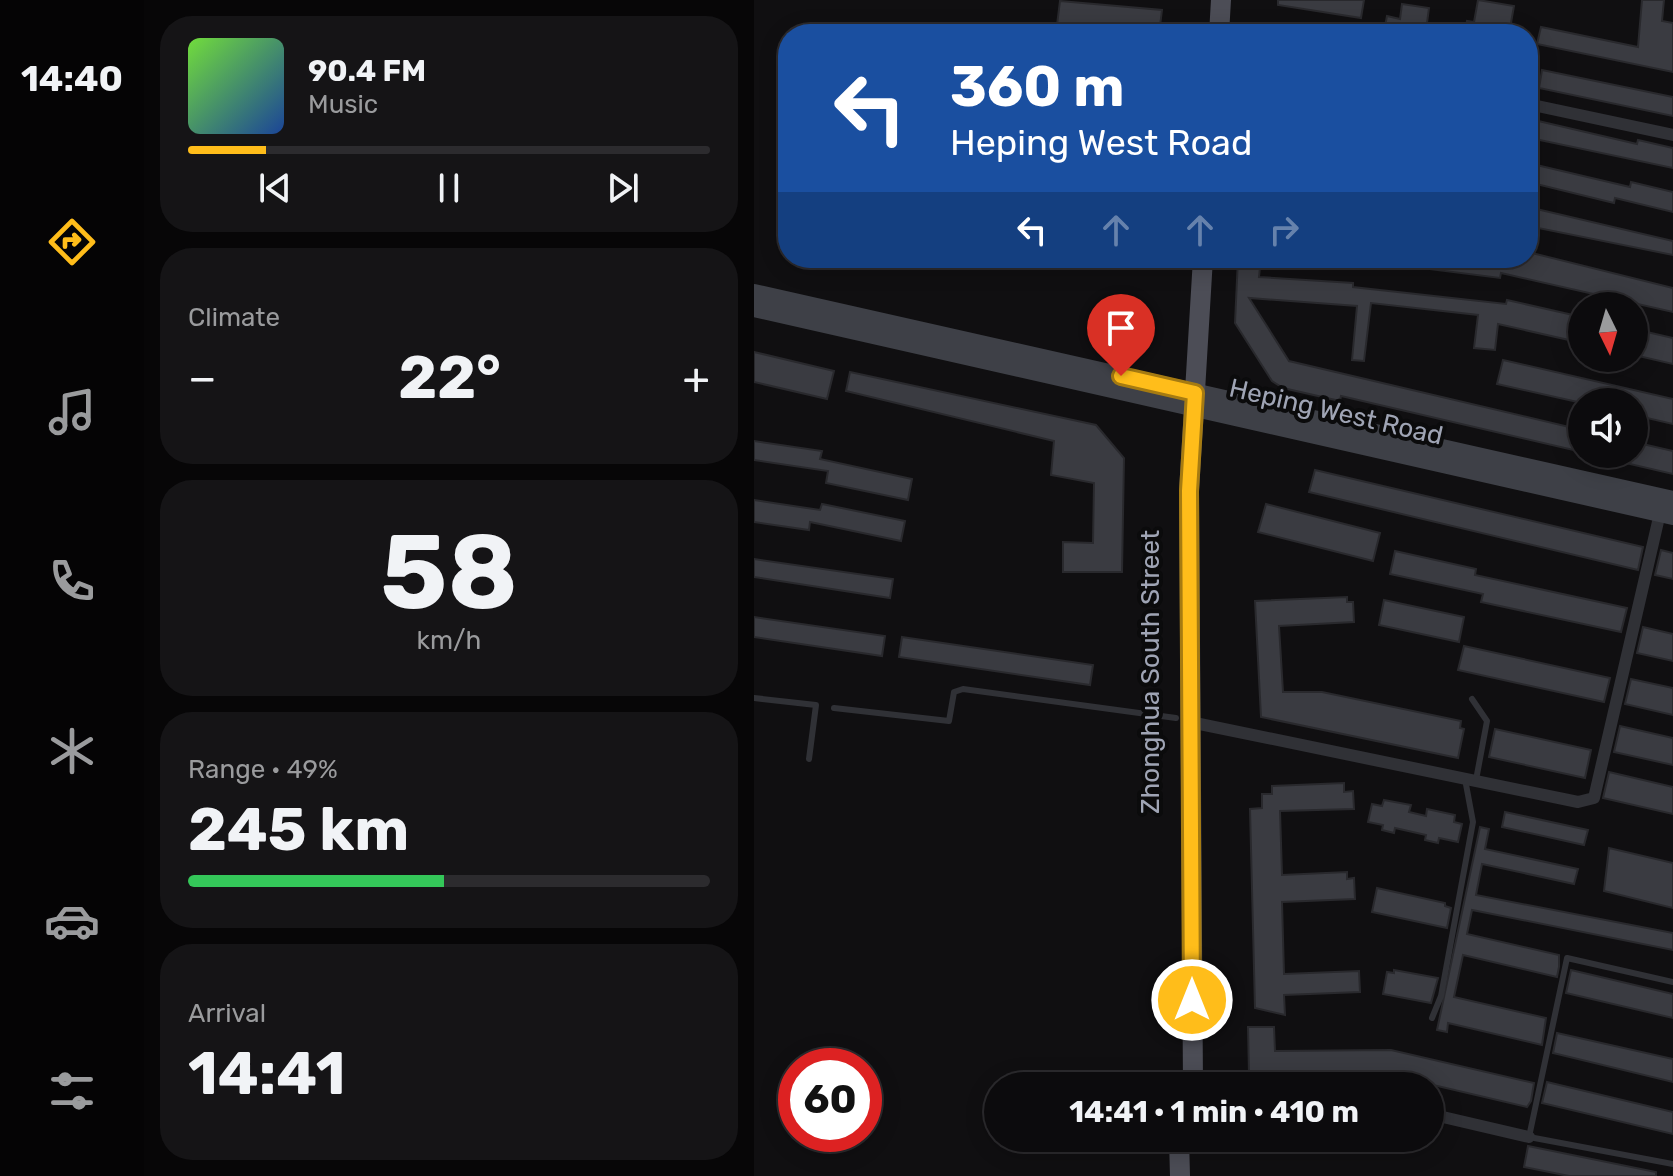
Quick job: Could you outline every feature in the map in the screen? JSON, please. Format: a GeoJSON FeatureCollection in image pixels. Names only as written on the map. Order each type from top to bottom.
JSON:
{"type":"FeatureCollection","features":[{"type":"Feature","properties":{"kind":"main road"},"geometry":{"type":"LineString","coordinates":[[1206,24],[1208,0]]}},
{"type":"Feature","properties":{"kind":"main road"},"geometry":{"type":"LineString","coordinates":[[1220,24],[1221,0]]}},
{"type":"Feature","properties":{"kind":"main road","name":"Zhonghua South Street"},"geometry":{"type":"LineString","coordinates":[[1188,398],[1190,268]]}},
{"type":"Feature","properties":{"kind":"main road","name":"Zhonghua South Street"},"geometry":{"type":"LineString","coordinates":[[1193,1072],[1176,491],[1202,268]]}},
{"type":"Feature","properties":{"kind":"main road","name":"Heping West Road"},"geometry":{"type":"LineString","coordinates":[[754,293],[1188,398],[1669,509]]}},
{"type":"Feature","properties":{"kind":"main road","name":"Heping West Road"},"geometry":{"type":"LineString","coordinates":[[754,308],[1188,398]]}},
{"type":"Feature","properties":{"kind":"main road","name":"Zhonghua South Street"},"geometry":{"type":"LineString","coordinates":[[1179,1072],[1183,720]]}},
{"type":"Feature","properties":{"kind":"main road"},"geometry":{"type":"LineString","coordinates":[[1179,1152],[1180,1176]]}},
{"type":"Feature","properties":{"kind":"main road"},"geometry":{"type":"LineString","coordinates":[[1193,1152],[1193,1176]]}},
{"type":"Feature","properties":{"kind":"street"},"geometry":{"type":"LineString","coordinates":[[1538,106],[1673,135]]}},
{"type":"Feature","properties":{"kind":"street"},"geometry":{"type":"LineString","coordinates":[[1183,720],[1578,802],[1594,798],[1669,509]]}},
{"type":"Feature","properties":{"kind":"street"},"geometry":{"type":"LineString","coordinates":[[1444,1117],[1529,1137]]}},
{"type":"Feature","properties":{"kind":"lane"},"geometry":{"type":"LineString","coordinates":[[834,708],[949,721],[954,692],[963,689],[1183,720]]}},
{"type":"Feature","properties":{"kind":"lane"},"geometry":{"type":"LineString","coordinates":[[754,698],[816,705],[809,759]]}},
{"type":"Feature","properties":{"kind":"lane"},"geometry":{"type":"LineString","coordinates":[[1432,1018],[1441,996],[1473,822],[1470,779],[1487,721],[1472,699]]}},
{"type":"Feature","properties":{"kind":"lane"},"geometry":{"type":"LineString","coordinates":[[1673,982],[1567,958],[1529,1137],[1673,1164]]}},
{"type":"Feature","properties":{"kind":"building"},"geometry":{"type":"Polygon","coordinates":[[[1278,0],[1364,0],[1361,18],[1278,5],[1278,0]]]}},
{"type":"Feature","properties":{"kind":"building"},"geometry":{"type":"Polygon","coordinates":[[[1478,0],[1514,6],[1511,24],[1467,24],[1467,21],[1474,22],[1478,0]]]}},
{"type":"Feature","properties":{"kind":"building"},"geometry":{"type":"Polygon","coordinates":[[[1642,0],[1664,0],[1662,21],[1673,23],[1673,72],[1538,44],[1538,40],[1541,27],[1638,47],[1642,0]]]}},
{"type":"Feature","properties":{"kind":"building"},"geometry":{"type":"Polygon","coordinates":[[[1060,1],[1162,10],[1160,24],[1057,24],[1060,1]]]}},
{"type":"Feature","properties":{"kind":"building"},"geometry":{"type":"Polygon","coordinates":[[[1402,4],[1429,8],[1427,23],[1432,24],[1385,24],[1387,16],[1400,19],[1402,4]]]}},
{"type":"Feature","properties":{"kind":"building"},"geometry":{"type":"Polygon","coordinates":[[[1542,70],[1673,97],[1673,116],[1539,88],[1542,70]]]}},
{"type":"Feature","properties":{"kind":"building"},"geometry":{"type":"Polygon","coordinates":[[[1538,121],[1637,144],[1638,140],[1673,148],[1673,168],[1538,140],[1538,121]]]}},
{"type":"Feature","properties":{"kind":"building"},"geometry":{"type":"Polygon","coordinates":[[[1538,165],[1630,187],[1631,182],[1673,192],[1673,212],[1615,198],[1614,203],[1538,184],[1538,165]]]}},
{"type":"Feature","properties":{"kind":"building"},"geometry":{"type":"Polygon","coordinates":[[[1538,209],[1673,241],[1673,255],[1538,228],[1538,209]]]}},
{"type":"Feature","properties":{"kind":"building"},"geometry":{"type":"Polygon","coordinates":[[[1538,254],[1673,288],[1673,312],[1648,306],[1648,292],[1585,292],[1501,273],[1500,278],[1421,268],[1538,268],[1538,254]]]}},
{"type":"Feature","properties":{"kind":"building"},"geometry":{"type":"Polygon","coordinates":[[[1238,268],[1260,268],[1259,277],[1353,283],[1353,287],[1506,304],[1507,300],[1568,314],[1568,340],[1498,324],[1495,350],[1474,348],[1478,315],[1371,303],[1364,361],[1352,360],[1357,306],[1249,298],[1289,361],[1568,427],[1568,449],[1341,396],[1340,401],[1283,388],[1272,381],[1235,323],[1238,268]]]}},
{"type":"Feature","properties":{"kind":"building"},"geometry":{"type":"Polygon","coordinates":[[[1648,332],[1673,338],[1673,364],[1648,358],[1648,332]]]}},
{"type":"Feature","properties":{"kind":"building"},"geometry":{"type":"Polygon","coordinates":[[[754,352],[834,371],[827,399],[754,382],[754,352]]]}},
{"type":"Feature","properties":{"kind":"building"},"geometry":{"type":"Polygon","coordinates":[[[1503,360],[1625,388],[1568,388],[1568,400],[1497,384],[1503,360]]]}},
{"type":"Feature","properties":{"kind":"building"},"geometry":{"type":"Polygon","coordinates":[[[850,372],[1096,425],[1124,458],[1122,572],[1063,572],[1063,542],[1093,543],[1094,483],[1051,475],[1054,441],[846,391],[850,372]]]}},
{"type":"Feature","properties":{"kind":"building"},"geometry":{"type":"Polygon","coordinates":[[[1648,393],[1673,399],[1673,424],[1648,418],[1648,393]]]}},
{"type":"Feature","properties":{"kind":"building"},"geometry":{"type":"Polygon","coordinates":[[[754,441],[822,451],[820,459],[912,479],[908,500],[826,483],[828,471],[754,460],[754,441]]]}},
{"type":"Feature","properties":{"kind":"building"},"geometry":{"type":"Polygon","coordinates":[[[1648,445],[1673,451],[1673,474],[1647,468],[1648,445]]]}},
{"type":"Feature","properties":{"kind":"building"},"geometry":{"type":"Polygon","coordinates":[[[1315,470],[1643,547],[1638,570],[1309,492],[1315,470]]]}},
{"type":"Feature","properties":{"kind":"building"},"geometry":{"type":"Polygon","coordinates":[[[754,500],[820,510],[822,504],[905,521],[901,541],[810,522],[809,530],[754,522],[754,500]]]}},
{"type":"Feature","properties":{"kind":"building"},"geometry":{"type":"Polygon","coordinates":[[[1266,504],[1380,533],[1373,561],[1258,532],[1266,504]]]}},
{"type":"Feature","properties":{"kind":"building"},"geometry":{"type":"Polygon","coordinates":[[[1661,550],[1673,553],[1673,579],[1655,575],[1661,550]]]}},
{"type":"Feature","properties":{"kind":"building"},"geometry":{"type":"Polygon","coordinates":[[[1395,551],[1476,569],[1475,575],[1627,608],[1621,632],[1481,602],[1483,594],[1390,574],[1395,551]]]}},
{"type":"Feature","properties":{"kind":"building"},"geometry":{"type":"Polygon","coordinates":[[[754,559],[893,579],[890,598],[754,577],[754,559]]]}},
{"type":"Feature","properties":{"kind":"building"},"geometry":{"type":"Polygon","coordinates":[[[1347,597],[1347,602],[1353,602],[1354,622],[1279,626],[1283,692],[1322,692],[1461,721],[1460,728],[1464,729],[1458,758],[1261,717],[1255,601],[1347,597]]]}},
{"type":"Feature","properties":{"kind":"building"},"geometry":{"type":"Polygon","coordinates":[[[1384,600],[1464,617],[1459,642],[1379,625],[1384,600]]]}},
{"type":"Feature","properties":{"kind":"building"},"geometry":{"type":"Polygon","coordinates":[[[754,617],[885,636],[882,656],[754,637],[754,617]]]}},
{"type":"Feature","properties":{"kind":"building"},"geometry":{"type":"Polygon","coordinates":[[[1643,627],[1673,634],[1673,661],[1637,653],[1643,627]]]}},
{"type":"Feature","properties":{"kind":"building"},"geometry":{"type":"Polygon","coordinates":[[[902,637],[1093,665],[1090,685],[899,657],[902,637]]]}},
{"type":"Feature","properties":{"kind":"building"},"geometry":{"type":"Polygon","coordinates":[[[1464,646],[1610,678],[1604,702],[1458,670],[1464,646]]]}},
{"type":"Feature","properties":{"kind":"building"},"geometry":{"type":"Polygon","coordinates":[[[1631,679],[1673,688],[1673,715],[1625,704],[1631,679]]]}},
{"type":"Feature","properties":{"kind":"building"},"geometry":{"type":"Polygon","coordinates":[[[1620,726],[1673,738],[1673,765],[1614,752],[1620,726]]]}},
{"type":"Feature","properties":{"kind":"building"},"geometry":{"type":"Polygon","coordinates":[[[1495,729],[1591,750],[1585,778],[1489,757],[1495,729]]]}},
{"type":"Feature","properties":{"kind":"building"},"geometry":{"type":"Polygon","coordinates":[[[1609,772],[1673,787],[1673,814],[1603,798],[1609,772]]]}},
{"type":"Feature","properties":{"kind":"building"},"geometry":{"type":"Polygon","coordinates":[[[1344,783],[1344,792],[1353,791],[1354,809],[1280,811],[1282,875],[1347,872],[1347,879],[1354,878],[1355,899],[1282,902],[1284,974],[1359,971],[1360,992],[1284,995],[1285,1015],[1255,1008],[1250,809],[1262,808],[1262,794],[1272,794],[1272,786],[1344,783]]]}},
{"type":"Feature","properties":{"kind":"building"},"geometry":{"type":"Polygon","coordinates":[[[1384,800],[1411,805],[1409,812],[1426,816],[1427,809],[1455,815],[1454,822],[1462,824],[1458,842],[1439,838],[1438,843],[1425,840],[1426,835],[1395,828],[1394,833],[1382,830],[1383,825],[1368,822],[1372,804],[1382,806],[1384,800]]]}},
{"type":"Feature","properties":{"kind":"building"},"geometry":{"type":"Polygon","coordinates":[[[1505,812],[1588,830],[1584,845],[1502,827],[1505,812]]]}},
{"type":"Feature","properties":{"kind":"building"},"geometry":{"type":"Polygon","coordinates":[[[1480,827],[1489,829],[1485,849],[1578,869],[1574,884],[1482,864],[1476,895],[1673,933],[1673,950],[1472,910],[1467,934],[1559,955],[1557,977],[1463,955],[1454,997],[1546,1018],[1542,1045],[1448,1023],[1447,1032],[1437,1030],[1480,827]]]}},
{"type":"Feature","properties":{"kind":"building"},"geometry":{"type":"Polygon","coordinates":[[[1609,848],[1673,863],[1673,908],[1604,891],[1609,848]]]}},
{"type":"Feature","properties":{"kind":"building"},"geometry":{"type":"Polygon","coordinates":[[[1377,888],[1445,903],[1451,908],[1447,928],[1372,912],[1377,888]]]}},
{"type":"Feature","properties":{"kind":"building"},"geometry":{"type":"Polygon","coordinates":[[[1394,970],[1438,978],[1431,1003],[1383,994],[1387,972],[1394,973],[1394,970]]]}},
{"type":"Feature","properties":{"kind":"building"},"geometry":{"type":"Polygon","coordinates":[[[1571,970],[1673,994],[1673,1018],[1566,993],[1571,970]]]}},
{"type":"Feature","properties":{"kind":"building"},"geometry":{"type":"Polygon","coordinates":[[[1248,1027],[1274,1027],[1275,1051],[1391,1050],[1534,1083],[1527,1107],[1444,1088],[1444,1072],[1249,1072],[1248,1027]]]}},
{"type":"Feature","properties":{"kind":"building"},"geometry":{"type":"Polygon","coordinates":[[[1557,1033],[1673,1059],[1673,1082],[1553,1053],[1557,1033]]]}},
{"type":"Feature","properties":{"kind":"building"},"geometry":{"type":"Polygon","coordinates":[[[1547,1082],[1673,1112],[1673,1134],[1542,1103],[1547,1082]]]}},
{"type":"Feature","properties":{"kind":"building"},"geometry":{"type":"Polygon","coordinates":[[[1528,1146],[1656,1172],[1656,1176],[1569,1176],[1524,1167],[1528,1146]]]}},
{"type":"Feature","properties":{"kind":"route"},"geometry":{"type":"LineString","coordinates":[[1121,376],[1195,393],[1189,491],[1192,1000]]}}]}
